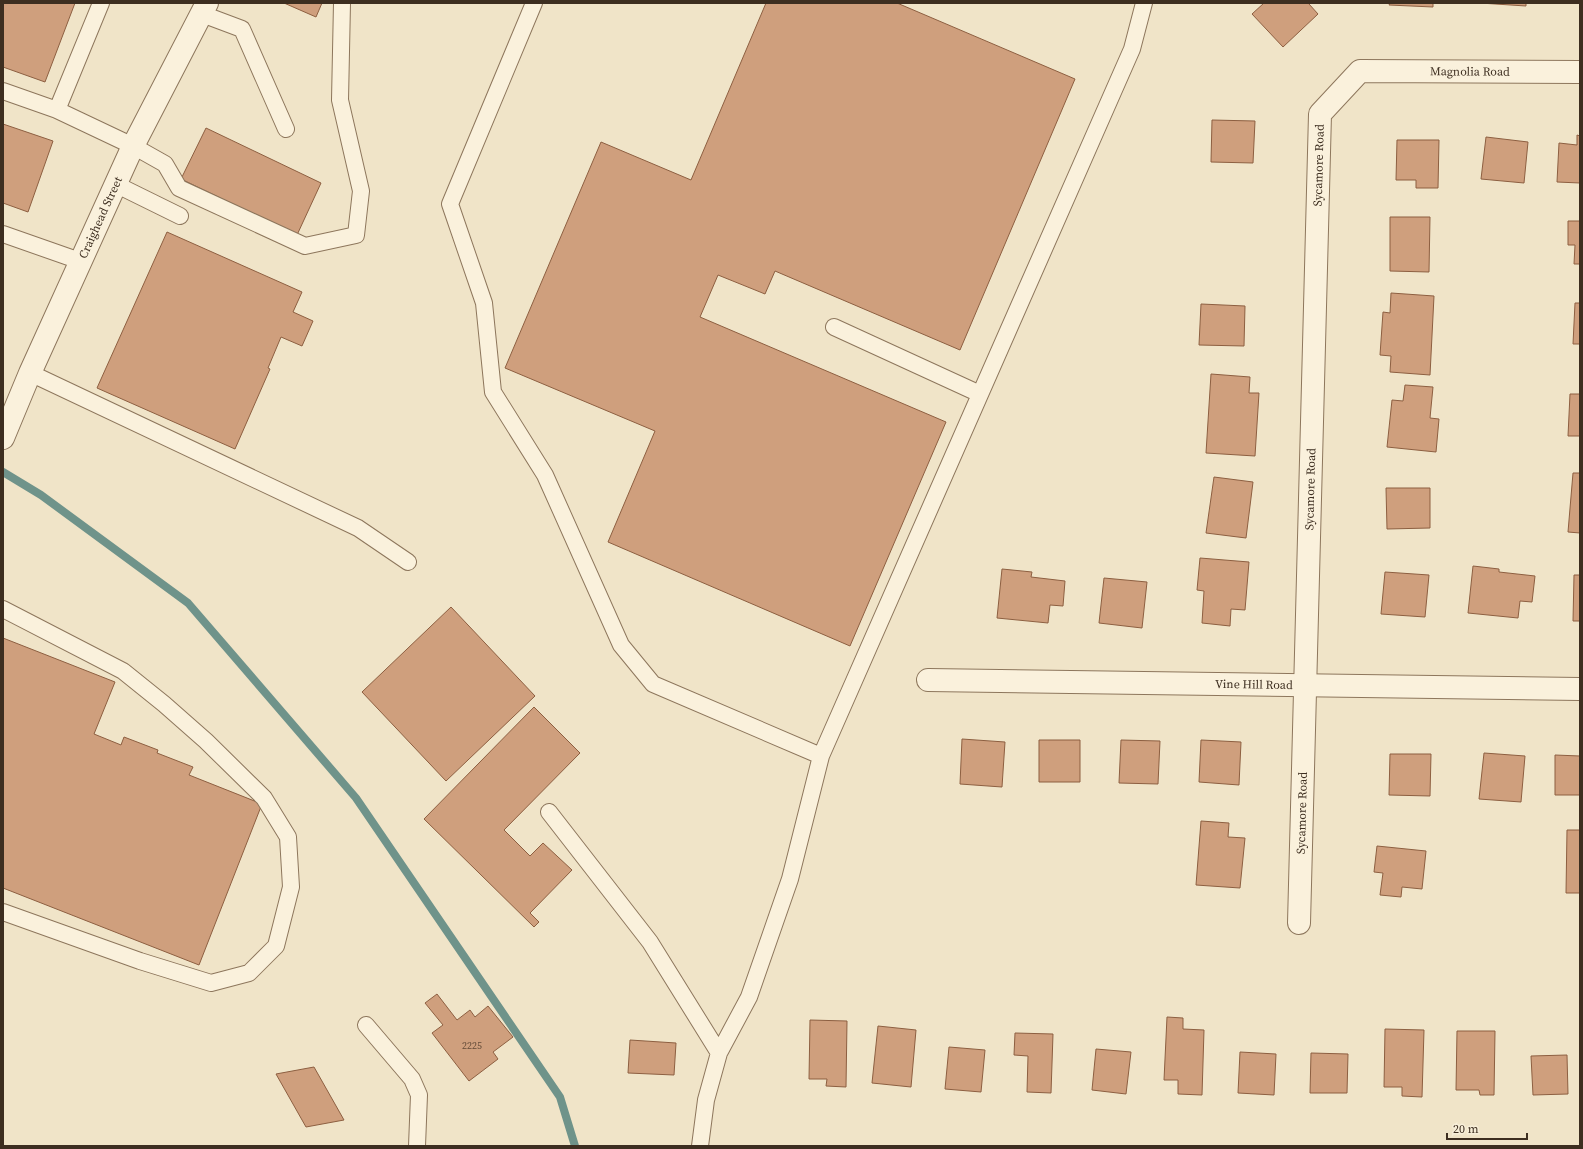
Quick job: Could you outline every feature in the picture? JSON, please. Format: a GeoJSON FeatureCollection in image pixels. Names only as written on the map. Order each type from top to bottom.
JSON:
{"type":"FeatureCollection","features":[{"type":"Feature","properties":{"kind":"street","name":"Craighead Street"},"geometry":{"type":"LineString","coordinates":[[3,438],[30,373],[115,184],[133,146],[205,8]]}},
{"type":"Feature","properties":{"kind":"street","name":"Magnolia Road"},"geometry":{"type":"LineString","coordinates":[[1360,72],[1580,72]]}},
{"type":"Feature","properties":{"kind":"street","name":"Sycamore Road"},"geometry":{"type":"LineString","coordinates":[[1299,923],[1320,114],[1360,72]]}},
{"type":"Feature","properties":{"kind":"street","name":"Vine Hill Road"},"geometry":{"type":"LineString","coordinates":[[928,680],[1305,686],[1580,688]]}},
{"type":"Feature","properties":{"kind":"lane"},"geometry":{"type":"LineString","coordinates":[[57,110],[101,3]]}},
{"type":"Feature","properties":{"kind":"lane"},"geometry":{"type":"LineString","coordinates":[[3,91],[57,110],[133,146],[165,164],[179,188],[305,246],[356,235],[361,191],[340,100],[342,3]]}},
{"type":"Feature","properties":{"kind":"lane"},"geometry":{"type":"LineString","coordinates":[[534,3],[450,204],[484,303],[493,392],[545,475],[621,645],[653,684],[821,756]]}},
{"type":"Feature","properties":{"kind":"lane"},"geometry":{"type":"LineString","coordinates":[[700,1146],[706,1100],[719,1053],[749,997],[790,879],[821,756],[1132,49],[1144,3]]}},
{"type":"Feature","properties":{"kind":"lane"},"geometry":{"type":"LineString","coordinates":[[205,8],[242,29],[286,129]]}},
{"type":"Feature","properties":{"kind":"lane"},"geometry":{"type":"LineString","coordinates":[[115,184],[180,216]]}},
{"type":"Feature","properties":{"kind":"lane"},"geometry":{"type":"LineString","coordinates":[[3,234],[80,260]]}},
{"type":"Feature","properties":{"kind":"lane"},"geometry":{"type":"LineString","coordinates":[[834,327],[980,394]]}},
{"type":"Feature","properties":{"kind":"lane"},"geometry":{"type":"LineString","coordinates":[[30,373],[358,528],[408,562]]}},
{"type":"Feature","properties":{"kind":"lane"},"geometry":{"type":"LineString","coordinates":[[3,609],[123,671],[164,704],[206,741],[264,798],[288,837],[291,887],[276,946],[249,973],[211,982],[140,961],[3,912]]}},
{"type":"Feature","properties":{"kind":"lane"},"geometry":{"type":"LineString","coordinates":[[549,812],[650,942],[719,1053]]}},
{"type":"Feature","properties":{"kind":"lane"},"geometry":{"type":"LineString","coordinates":[[366,1025],[412,1079],[419,1095],[418,1146]]}},
{"type":"Feature","properties":{"kind":"building"},"geometry":{"type":"Polygon","coordinates":[[[3,3],[75,3],[45,82],[3,67],[3,3]]]}},
{"type":"Feature","properties":{"kind":"building"},"geometry":{"type":"Polygon","coordinates":[[[284,3],[322,3],[316,17],[284,3]]]}},
{"type":"Feature","properties":{"kind":"building"},"geometry":{"type":"Polygon","coordinates":[[[766,3],[897,3],[1075,79],[960,350],[775,271],[765,294],[718,275],[700,317],[946,422],[850,646],[608,542],[655,431],[505,368],[601,142],[691,180],[766,3]]]}},
{"type":"Feature","properties":{"kind":"building"},"geometry":{"type":"Polygon","coordinates":[[[1264,3],[1310,3],[1309,4],[1318,14],[1283,47],[1252,14],[1264,3]]]}},
{"type":"Feature","properties":{"kind":"building"},"geometry":{"type":"Polygon","coordinates":[[[1390,3],[1433,3],[1433,7],[1389,5],[1390,3]]]}},
{"type":"Feature","properties":{"kind":"building"},"geometry":{"type":"Polygon","coordinates":[[[1480,3],[1526,3],[1526,6],[1480,3]]]}},
{"type":"Feature","properties":{"kind":"building"},"geometry":{"type":"Polygon","coordinates":[[[1212,120],[1255,121],[1253,163],[1211,162],[1212,120]]]}},
{"type":"Feature","properties":{"kind":"building"},"geometry":{"type":"Polygon","coordinates":[[[3,124],[53,141],[28,212],[3,203],[3,124]]]}},
{"type":"Feature","properties":{"kind":"building"},"geometry":{"type":"Polygon","coordinates":[[[206,128],[321,183],[297,235],[181,179],[206,128]]]}},
{"type":"Feature","properties":{"kind":"building"},"geometry":{"type":"Polygon","coordinates":[[[1577,135],[1580,136],[1580,183],[1557,182],[1559,143],[1577,145],[1577,135]]]}},
{"type":"Feature","properties":{"kind":"building"},"geometry":{"type":"Polygon","coordinates":[[[1486,137],[1528,142],[1524,183],[1481,179],[1486,137]]]}},
{"type":"Feature","properties":{"kind":"building"},"geometry":{"type":"Polygon","coordinates":[[[1397,140],[1439,140],[1438,188],[1416,188],[1416,180],[1396,180],[1397,140]]]}},
{"type":"Feature","properties":{"kind":"building"},"geometry":{"type":"Polygon","coordinates":[[[1390,217],[1430,217],[1429,272],[1390,271],[1390,217]]]}},
{"type":"Feature","properties":{"kind":"building"},"geometry":{"type":"Polygon","coordinates":[[[1568,221],[1580,221],[1580,264],[1574,264],[1575,245],[1568,245],[1568,221]]]}},
{"type":"Feature","properties":{"kind":"building"},"geometry":{"type":"Polygon","coordinates":[[[167,232],[302,292],[293,312],[313,321],[302,346],[281,337],[268,368],[270,369],[235,449],[97,388],[167,232]]]}},
{"type":"Feature","properties":{"kind":"building"},"geometry":{"type":"Polygon","coordinates":[[[1391,293],[1434,296],[1430,375],[1390,372],[1391,356],[1380,355],[1383,312],[1390,313],[1391,293]]]}},
{"type":"Feature","properties":{"kind":"building"},"geometry":{"type":"Polygon","coordinates":[[[1575,303],[1580,303],[1580,344],[1573,344],[1575,303]]]}},
{"type":"Feature","properties":{"kind":"building"},"geometry":{"type":"Polygon","coordinates":[[[1201,304],[1245,306],[1244,346],[1199,345],[1201,304]]]}},
{"type":"Feature","properties":{"kind":"building"},"geometry":{"type":"Polygon","coordinates":[[[1211,374],[1250,377],[1249,393],[1259,393],[1255,456],[1206,453],[1211,374]]]}},
{"type":"Feature","properties":{"kind":"building"},"geometry":{"type":"Polygon","coordinates":[[[1405,385],[1433,387],[1430,418],[1439,419],[1436,452],[1387,447],[1392,400],[1403,401],[1405,385]]]}},
{"type":"Feature","properties":{"kind":"building"},"geometry":{"type":"Polygon","coordinates":[[[1570,394],[1580,394],[1580,436],[1568,436],[1570,394]]]}},
{"type":"Feature","properties":{"kind":"building"},"geometry":{"type":"Polygon","coordinates":[[[1573,473],[1580,473],[1580,533],[1568,532],[1573,473]]]}},
{"type":"Feature","properties":{"kind":"building"},"geometry":{"type":"Polygon","coordinates":[[[1214,477],[1253,482],[1246,538],[1206,533],[1214,477]]]}},
{"type":"Feature","properties":{"kind":"building"},"geometry":{"type":"Polygon","coordinates":[[[1386,488],[1430,488],[1430,528],[1387,529],[1386,488]]]}},
{"type":"Feature","properties":{"kind":"building"},"geometry":{"type":"Polygon","coordinates":[[[1200,558],[1249,562],[1245,610],[1231,609],[1230,626],[1202,623],[1204,591],[1197,590],[1200,558]]]}},
{"type":"Feature","properties":{"kind":"building"},"geometry":{"type":"Polygon","coordinates":[[[1473,566],[1499,569],[1499,572],[1535,576],[1532,602],[1520,601],[1518,618],[1468,613],[1473,566]]]}},
{"type":"Feature","properties":{"kind":"building"},"geometry":{"type":"Polygon","coordinates":[[[1002,569],[1032,572],[1031,577],[1065,581],[1063,606],[1050,605],[1048,623],[997,618],[1002,569]]]}},
{"type":"Feature","properties":{"kind":"building"},"geometry":{"type":"Polygon","coordinates":[[[1385,572],[1429,575],[1425,617],[1381,614],[1385,572]]]}},
{"type":"Feature","properties":{"kind":"building"},"geometry":{"type":"Polygon","coordinates":[[[1574,575],[1580,575],[1580,621],[1573,621],[1574,575]]]}},
{"type":"Feature","properties":{"kind":"building"},"geometry":{"type":"Polygon","coordinates":[[[1104,578],[1147,582],[1142,628],[1099,623],[1104,578]]]}},
{"type":"Feature","properties":{"kind":"building"},"geometry":{"type":"Polygon","coordinates":[[[451,607],[535,696],[446,781],[362,692],[451,607]]]}},
{"type":"Feature","properties":{"kind":"building"},"geometry":{"type":"Polygon","coordinates":[[[3,638],[115,682],[94,734],[121,745],[124,737],[158,750],[157,753],[193,767],[189,775],[262,804],[199,965],[3,888],[3,638]]]}},
{"type":"Feature","properties":{"kind":"building"},"geometry":{"type":"Polygon","coordinates":[[[534,707],[580,753],[504,830],[530,856],[543,843],[572,870],[530,913],[539,922],[534,927],[424,819],[534,707]]]}},
{"type":"Feature","properties":{"kind":"building"},"geometry":{"type":"Polygon","coordinates":[[[962,739],[1005,742],[1002,787],[960,784],[962,739]]]}},
{"type":"Feature","properties":{"kind":"building"},"geometry":{"type":"Polygon","coordinates":[[[1039,740],[1080,740],[1080,782],[1039,782],[1039,740]]]}},
{"type":"Feature","properties":{"kind":"building"},"geometry":{"type":"Polygon","coordinates":[[[1121,740],[1160,741],[1158,784],[1119,783],[1121,740]]]}},
{"type":"Feature","properties":{"kind":"building"},"geometry":{"type":"Polygon","coordinates":[[[1201,740],[1241,742],[1239,785],[1199,782],[1201,740]]]}},
{"type":"Feature","properties":{"kind":"building"},"geometry":{"type":"Polygon","coordinates":[[[1484,753],[1525,756],[1521,802],[1479,799],[1484,753]]]}},
{"type":"Feature","properties":{"kind":"building"},"geometry":{"type":"Polygon","coordinates":[[[1390,754],[1431,754],[1430,796],[1389,795],[1390,754]]]}},
{"type":"Feature","properties":{"kind":"building"},"geometry":{"type":"Polygon","coordinates":[[[1555,755],[1580,756],[1580,795],[1555,795],[1555,755]]]}},
{"type":"Feature","properties":{"kind":"building"},"geometry":{"type":"Polygon","coordinates":[[[1201,821],[1229,823],[1228,837],[1245,838],[1240,888],[1196,885],[1201,821]]]}},
{"type":"Feature","properties":{"kind":"building"},"geometry":{"type":"Polygon","coordinates":[[[1567,830],[1580,830],[1580,893],[1566,893],[1567,830]]]}},
{"type":"Feature","properties":{"kind":"building"},"geometry":{"type":"Polygon","coordinates":[[[1377,846],[1426,851],[1422,889],[1402,887],[1401,897],[1380,895],[1383,873],[1374,872],[1377,846]]]}},
{"type":"Feature","properties":{"kind":"building"},"geometry":{"type":"Polygon","coordinates":[[[437,994],[457,1020],[470,1010],[475,1017],[488,1006],[513,1037],[493,1052],[498,1059],[469,1081],[432,1033],[443,1025],[425,1003],[437,994]]]}},
{"type":"Feature","properties":{"kind":"building"},"geometry":{"type":"Polygon","coordinates":[[[1167,1017],[1183,1018],[1183,1029],[1204,1030],[1202,1095],[1178,1094],[1178,1080],[1164,1080],[1167,1017]]]}},
{"type":"Feature","properties":{"kind":"building"},"geometry":{"type":"Polygon","coordinates":[[[810,1020],[847,1021],[846,1087],[826,1086],[827,1079],[809,1079],[810,1020]]]}},
{"type":"Feature","properties":{"kind":"building"},"geometry":{"type":"Polygon","coordinates":[[[878,1026],[916,1030],[911,1087],[872,1083],[878,1026]]]}},
{"type":"Feature","properties":{"kind":"building"},"geometry":{"type":"Polygon","coordinates":[[[1385,1029],[1424,1030],[1422,1097],[1402,1096],[1402,1087],[1384,1087],[1385,1029]]]}},
{"type":"Feature","properties":{"kind":"building"},"geometry":{"type":"Polygon","coordinates":[[[1457,1031],[1495,1031],[1494,1095],[1480,1095],[1479,1090],[1456,1090],[1457,1031]]]}},
{"type":"Feature","properties":{"kind":"building"},"geometry":{"type":"Polygon","coordinates":[[[1015,1033],[1053,1034],[1051,1093],[1027,1092],[1028,1056],[1014,1055],[1015,1033]]]}},
{"type":"Feature","properties":{"kind":"building"},"geometry":{"type":"Polygon","coordinates":[[[630,1040],[676,1043],[674,1075],[628,1073],[630,1040]]]}},
{"type":"Feature","properties":{"kind":"building"},"geometry":{"type":"Polygon","coordinates":[[[949,1047],[985,1050],[981,1092],[945,1089],[949,1047]]]}},
{"type":"Feature","properties":{"kind":"building"},"geometry":{"type":"Polygon","coordinates":[[[1096,1049],[1131,1052],[1126,1094],[1092,1090],[1096,1049]]]}},
{"type":"Feature","properties":{"kind":"building"},"geometry":{"type":"Polygon","coordinates":[[[1240,1052],[1276,1054],[1274,1095],[1238,1093],[1240,1052]]]}},
{"type":"Feature","properties":{"kind":"building"},"geometry":{"type":"Polygon","coordinates":[[[1311,1053],[1348,1054],[1347,1093],[1310,1093],[1311,1053]]]}},
{"type":"Feature","properties":{"kind":"building"},"geometry":{"type":"Polygon","coordinates":[[[1567,1055],[1568,1094],[1533,1095],[1531,1056],[1567,1055]]]}},
{"type":"Feature","properties":{"kind":"building"},"geometry":{"type":"Polygon","coordinates":[[[314,1067],[344,1120],[306,1127],[276,1074],[314,1067]]]}},
{"type":"Feature","properties":{"kind":"waterway"},"geometry":{"type":"LineString","coordinates":[[3,472],[41,495],[188,603],[356,798],[560,1097],[575,1146]]}}]}
